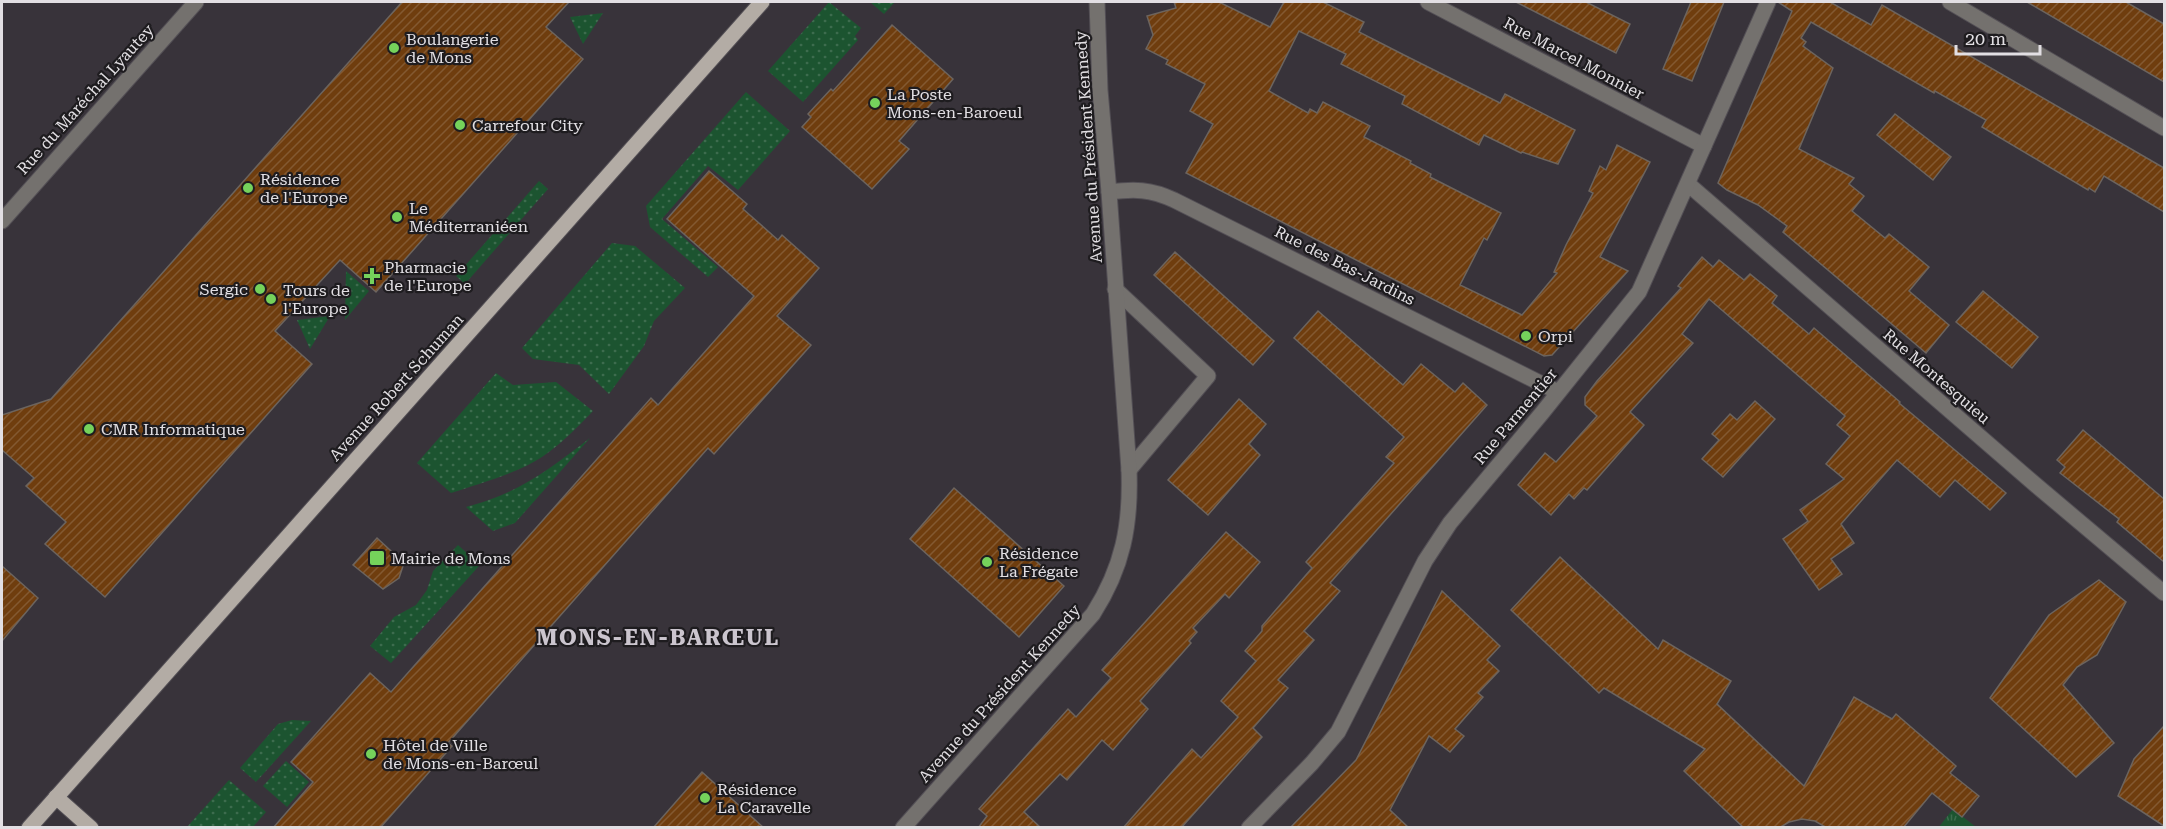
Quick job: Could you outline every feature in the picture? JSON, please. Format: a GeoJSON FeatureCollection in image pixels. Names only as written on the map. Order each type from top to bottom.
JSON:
{"type":"FeatureCollection","features":[{"type":"Feature","properties":{"kind":"main road","name":"Avenue Robert Schuman"},"geometry":{"type":"LineString","coordinates":[[29,828],[762,2]]}},
{"type":"Feature","properties":{"kind":"main road"},"geometry":{"type":"LineString","coordinates":[[56,797],[91,828]]}},
{"type":"Feature","properties":{"kind":"street","name":"Rue du Maréchal Lyautey"},"geometry":{"type":"LineString","coordinates":[[2,221],[196,2]]}},
{"type":"Feature","properties":{"kind":"street","name":"Avenue du Président Kennedy"},"geometry":{"type":"LineString","coordinates":[[903,828],[1079,631],[1104,597],[1113,578],[1125,540],[1130,498],[1100,90],[1097,2]]}},
{"type":"Feature","properties":{"kind":"street","name":"Rue Marcel Monnier"},"geometry":{"type":"LineString","coordinates":[[1428,2],[1704,146]]}},
{"type":"Feature","properties":{"kind":"street","name":"Rue Parmentier"},"geometry":{"type":"LineString","coordinates":[[1249,828],[1312,763],[1338,732],[1438,541],[1450,523],[1639,292],[1768,2]]}},
{"type":"Feature","properties":{"kind":"street"},"geometry":{"type":"LineString","coordinates":[[1950,2],[2164,128]]}},
{"type":"Feature","properties":{"kind":"street","name":"Rue Montesquieu"},"geometry":{"type":"LineString","coordinates":[[1688,184],[2164,593]]}},
{"type":"Feature","properties":{"kind":"street","name":"Rue des Bas-Jardins"},"geometry":{"type":"LineString","coordinates":[[1109,192],[1138,189],[1158,193],[1174,200],[1558,392]]}},
{"type":"Feature","properties":{"kind":"street"},"geometry":{"type":"LineString","coordinates":[[1115,289],[1208,376],[1128,470]]}},
{"type":"Feature","properties":{"kind":"green space"},"geometry":{"type":"Polygon","coordinates":[[[829,2],[861,28],[855,36],[858,40],[803,102],[768,71],[829,2]]]}},
{"type":"Feature","properties":{"kind":"green space"},"geometry":{"type":"Polygon","coordinates":[[[870,2],[895,2],[884,14],[870,2]]]}},
{"type":"Feature","properties":{"kind":"green space"},"geometry":{"type":"Polygon","coordinates":[[[603,13],[583,44],[570,17],[603,13]]]}},
{"type":"Feature","properties":{"kind":"green space"},"geometry":{"type":"Polygon","coordinates":[[[746,92],[790,131],[738,190],[708,166],[662,219],[718,267],[708,277],[650,227],[646,206],[746,92]]]}},
{"type":"Feature","properties":{"kind":"green space"},"geometry":{"type":"Polygon","coordinates":[[[539,181],[548,189],[465,284],[456,276],[539,181]]]}},
{"type":"Feature","properties":{"kind":"green space"},"geometry":{"type":"Polygon","coordinates":[[[612,243],[635,246],[685,288],[654,321],[644,346],[609,394],[579,365],[533,359],[522,348],[612,243]]]}},
{"type":"Feature","properties":{"kind":"green space"},"geometry":{"type":"Polygon","coordinates":[[[346,271],[369,291],[345,320],[346,271]]]}},
{"type":"Feature","properties":{"kind":"green space"},"geometry":{"type":"Polygon","coordinates":[[[330,316],[310,349],[297,320],[330,316]]]}},
{"type":"Feature","properties":{"kind":"green space"},"geometry":{"type":"Polygon","coordinates":[[[496,373],[513,385],[556,382],[593,411],[575,430],[532,463],[498,478],[451,493],[417,463],[496,373]]]}},
{"type":"Feature","properties":{"kind":"green space"},"geometry":{"type":"Polygon","coordinates":[[[590,438],[515,523],[493,531],[466,507],[502,495],[532,480],[590,438]]]}},
{"type":"Feature","properties":{"kind":"green space"},"geometry":{"type":"Polygon","coordinates":[[[458,545],[480,565],[391,663],[370,646],[394,617],[416,605],[427,590],[433,571],[458,545]]]}},
{"type":"Feature","properties":{"kind":"green space"},"geometry":{"type":"Polygon","coordinates":[[[292,720],[311,721],[256,782],[240,768],[278,724],[292,720]]]}},
{"type":"Feature","properties":{"kind":"green space"},"geometry":{"type":"Polygon","coordinates":[[[286,761],[309,782],[287,807],[263,786],[286,761]]]}},
{"type":"Feature","properties":{"kind":"green space"},"geometry":{"type":"Polygon","coordinates":[[[229,780],[266,812],[253,827],[187,827],[229,780]]]}},
{"type":"Feature","properties":{"kind":"green space"},"geometry":{"type":"Polygon","coordinates":[[[1953,809],[1976,827],[1938,828],[1953,809]]]}},
{"type":"Feature","properties":{"kind":"building"},"geometry":{"type":"Polygon","coordinates":[[[402,2],[569,2],[546,27],[583,59],[376,292],[340,260],[275,331],[312,364],[105,597],[45,544],[66,522],[26,486],[34,478],[2,450],[2,415],[51,399],[402,2]]]}},
{"type":"Feature","properties":{"kind":"building"},"geometry":{"type":"Polygon","coordinates":[[[1174,2],[1219,2],[1270,27],[1284,2],[1323,2],[1364,22],[1359,32],[1406,56],[1500,103],[1505,94],[1575,130],[1558,164],[1521,153],[1484,135],[1479,145],[1402,104],[1405,96],[1341,64],[1346,54],[1299,31],[1269,91],[1308,113],[1310,109],[1317,113],[1323,102],[1370,126],[1364,137],[1411,161],[1410,163],[1431,174],[1430,177],[1501,213],[1487,240],[1484,238],[1460,285],[1522,315],[1557,273],[1554,272],[1566,245],[1593,193],[1589,191],[1600,166],[1606,170],[1617,145],[1650,162],[1600,257],[1628,271],[1552,355],[1544,356],[1186,173],[1213,124],[1190,111],[1205,84],[1166,64],[1168,60],[1146,49],[1153,35],[1147,16],[1176,8],[1174,2]]]}},
{"type":"Feature","properties":{"kind":"building"},"geometry":{"type":"Polygon","coordinates":[[[1516,2],[1586,2],[1630,24],[1616,53],[1516,2]]]}},
{"type":"Feature","properties":{"kind":"building"},"geometry":{"type":"Polygon","coordinates":[[[1691,2],[1724,2],[1692,81],[1663,69],[1691,2]]]}},
{"type":"Feature","properties":{"kind":"building"},"geometry":{"type":"Polygon","coordinates":[[[1778,2],[1830,2],[1871,25],[1882,5],[2164,168],[2164,212],[2104,176],[2095,192],[2089,188],[2088,190],[1982,127],[1986,120],[1935,91],[1934,93],[1811,22],[1801,38],[1806,42],[1803,46],[1833,68],[1799,149],[1854,178],[1849,184],[1864,196],[1852,211],[1885,238],[1889,234],[1929,267],[1909,291],[1949,325],[1926,353],[1783,232],[1787,226],[1758,205],[1718,183],[1792,11],[1778,2]]]}},
{"type":"Feature","properties":{"kind":"building"},"geometry":{"type":"Polygon","coordinates":[[[2027,2],[2126,2],[2164,24],[2164,82],[2027,2]]]}},
{"type":"Feature","properties":{"kind":"building","name":"La Poste Mons-en-Baroeul"},"geometry":{"type":"Polygon","coordinates":[[[892,25],[953,79],[899,141],[909,149],[872,189],[802,127],[811,117],[808,114],[831,89],[833,91],[892,25]]]}},
{"type":"Feature","properties":{"kind":"building"},"geometry":{"type":"Polygon","coordinates":[[[1895,114],[1951,157],[1933,180],[1877,135],[1895,114]]]}},
{"type":"Feature","properties":{"kind":"building"},"geometry":{"type":"Polygon","coordinates":[[[709,171],[747,204],[743,209],[778,240],[782,235],[819,268],[777,316],[811,345],[714,454],[708,448],[448,743],[452,746],[380,828],[273,828],[313,782],[291,762],[370,673],[391,692],[651,398],[658,405],[754,296],[667,219],[709,171]]]}},
{"type":"Feature","properties":{"kind":"building"},"geometry":{"type":"Polygon","coordinates":[[[1175,252],[1274,341],[1253,365],[1154,275],[1175,252]]]}},
{"type":"Feature","properties":{"kind":"building"},"geometry":{"type":"Polygon","coordinates":[[[1702,257],[1713,267],[1719,260],[1744,280],[1750,274],[1777,296],[1772,303],[1809,334],[1814,328],[2006,493],[1990,510],[1955,480],[1940,497],[1897,460],[1841,524],[1854,543],[1831,559],[1842,574],[1819,590],[1783,539],[1808,521],[1800,510],[1844,479],[1826,464],[1850,436],[1837,425],[1845,416],[1709,299],[1682,334],[1693,343],[1630,412],[1644,425],[1587,490],[1584,488],[1574,499],[1569,494],[1551,515],[1518,485],[1545,453],[1556,462],[1597,416],[1585,405],[1585,397],[1681,288],[1678,286],[1702,257]]]}},
{"type":"Feature","properties":{"kind":"building"},"geometry":{"type":"Polygon","coordinates":[[[1983,291],[2038,337],[2012,368],[1956,322],[1983,291]]]}},
{"type":"Feature","properties":{"kind":"building"},"geometry":{"type":"Polygon","coordinates":[[[1318,311],[1403,385],[1421,364],[1455,392],[1463,383],[1487,405],[1330,583],[1340,591],[1304,631],[1314,640],[1278,680],[1288,688],[1253,728],[1262,737],[1181,828],[1123,828],[1192,749],[1201,758],[1238,717],[1221,701],[1256,661],[1245,651],[1262,631],[1262,626],[1312,568],[1306,562],[1394,463],[1386,457],[1404,437],[1294,338],[1318,311]]]}},
{"type":"Feature","properties":{"kind":"building"},"geometry":{"type":"Polygon","coordinates":[[[1239,399],[1266,424],[1249,444],[1260,455],[1208,515],[1168,480],[1239,399]]]}},
{"type":"Feature","properties":{"kind":"building"},"geometry":{"type":"Polygon","coordinates":[[[1755,401],[1775,419],[1723,477],[1702,459],[1719,440],[1712,434],[1730,414],[1737,420],[1755,401]]]}},
{"type":"Feature","properties":{"kind":"building"},"geometry":{"type":"Polygon","coordinates":[[[2083,430],[2164,499],[2164,562],[2117,522],[2119,519],[2060,473],[2065,467],[2057,460],[2083,430]]]}},
{"type":"Feature","properties":{"kind":"building","name":"Résidence La Frégate"},"geometry":{"type":"Polygon","coordinates":[[[954,488],[1064,586],[1019,637],[910,539],[954,488]]]}},
{"type":"Feature","properties":{"kind":"building"},"geometry":{"type":"Polygon","coordinates":[[[1226,532],[1260,562],[1229,598],[1225,594],[1193,628],[1197,632],[1189,641],[1191,643],[1140,701],[1148,709],[1113,750],[1102,740],[1067,780],[1060,774],[1024,812],[1041,828],[978,828],[987,816],[979,809],[1068,709],[1076,717],[1111,678],[1102,670],[1226,532]]]}},
{"type":"Feature","properties":{"kind":"building"},"geometry":{"type":"Polygon","coordinates":[[[377,538],[404,563],[399,578],[383,589],[353,565],[377,538]]]}},
{"type":"Feature","properties":{"kind":"building"},"geometry":{"type":"Polygon","coordinates":[[[1560,557],[1658,649],[1663,640],[1731,681],[1717,704],[1804,786],[1854,697],[1892,719],[1896,714],[1956,766],[1950,773],[1979,796],[1962,817],[1932,793],[1903,828],[1827,828],[1815,821],[1802,819],[1789,822],[1779,828],[1744,828],[1684,771],[1705,749],[1604,688],[1599,693],[1511,610],[1560,557]]]}},
{"type":"Feature","properties":{"kind":"building"},"geometry":{"type":"Polygon","coordinates":[[[2,566],[38,598],[2,641],[2,566]]]}},
{"type":"Feature","properties":{"kind":"building"},"geometry":{"type":"Polygon","coordinates":[[[2099,580],[2126,602],[2097,655],[2077,667],[2063,685],[2114,743],[2076,777],[1990,698],[2049,615],[2099,580]]]}},
{"type":"Feature","properties":{"kind":"building"},"geometry":{"type":"Polygon","coordinates":[[[1442,591],[1500,646],[1487,660],[1499,671],[1478,693],[1483,697],[1455,729],[1464,736],[1450,752],[1429,736],[1390,810],[1409,828],[1290,828],[1356,760],[1442,591]]]}},
{"type":"Feature","properties":{"kind":"building"},"geometry":{"type":"Polygon","coordinates":[[[2164,726],[2164,826],[2118,796],[2134,759],[2164,726]]]}},
{"type":"Feature","properties":{"kind":"building","name":"Résidence La Caravelle"},"geometry":{"type":"Polygon","coordinates":[[[702,772],[764,828],[653,828],[702,772]]]}},
{"type":"Feature","properties":{"kind":"place","name":"Boulangerie de Mons"},"geometry":{"type":"Point","coordinates":[394,48]}},
{"type":"Feature","properties":{"kind":"place","name":"La Poste Mons-en-Baroeul"},"geometry":{"type":"Point","coordinates":[875,103]}},
{"type":"Feature","properties":{"kind":"place","name":"Carrefour City"},"geometry":{"type":"Point","coordinates":[460,125]}},
{"type":"Feature","properties":{"kind":"place","name":"Résidence de l'Europe"},"geometry":{"type":"Point","coordinates":[248,188]}},
{"type":"Feature","properties":{"kind":"place","name":"Le Méditerraniéen"},"geometry":{"type":"Point","coordinates":[397,217]}},
{"type":"Feature","properties":{"kind":"place","name":"Pharmacie de l'Europe"},"geometry":{"type":"Point","coordinates":[372,276]}},
{"type":"Feature","properties":{"kind":"place","name":"Sergic"},"geometry":{"type":"Point","coordinates":[260,289]}},
{"type":"Feature","properties":{"kind":"place","name":"Tours de l'Europe"},"geometry":{"type":"Point","coordinates":[271,299]}},
{"type":"Feature","properties":{"kind":"place","name":"Orpi"},"geometry":{"type":"Point","coordinates":[1526,336]}},
{"type":"Feature","properties":{"kind":"place","name":"CMR Informatique"},"geometry":{"type":"Point","coordinates":[89,429]}},
{"type":"Feature","properties":{"kind":"place","name":"Mairie de Mons"},"geometry":{"type":"Point","coordinates":[377,558]}},
{"type":"Feature","properties":{"kind":"place","name":"Résidence La Frégate"},"geometry":{"type":"Point","coordinates":[987,562]}},
{"type":"Feature","properties":{"kind":"place","name":"Hôtel de Ville de Mons-en-Barœul"},"geometry":{"type":"Point","coordinates":[371,754]}},
{"type":"Feature","properties":{"kind":"place","name":"Résidence La Caravelle"},"geometry":{"type":"Point","coordinates":[705,798]}},
{"type":"Feature","properties":{"kind":"district","name":"MONS-EN-BARŒUL"},"geometry":{"type":"Point","coordinates":[658,637]}}]}
